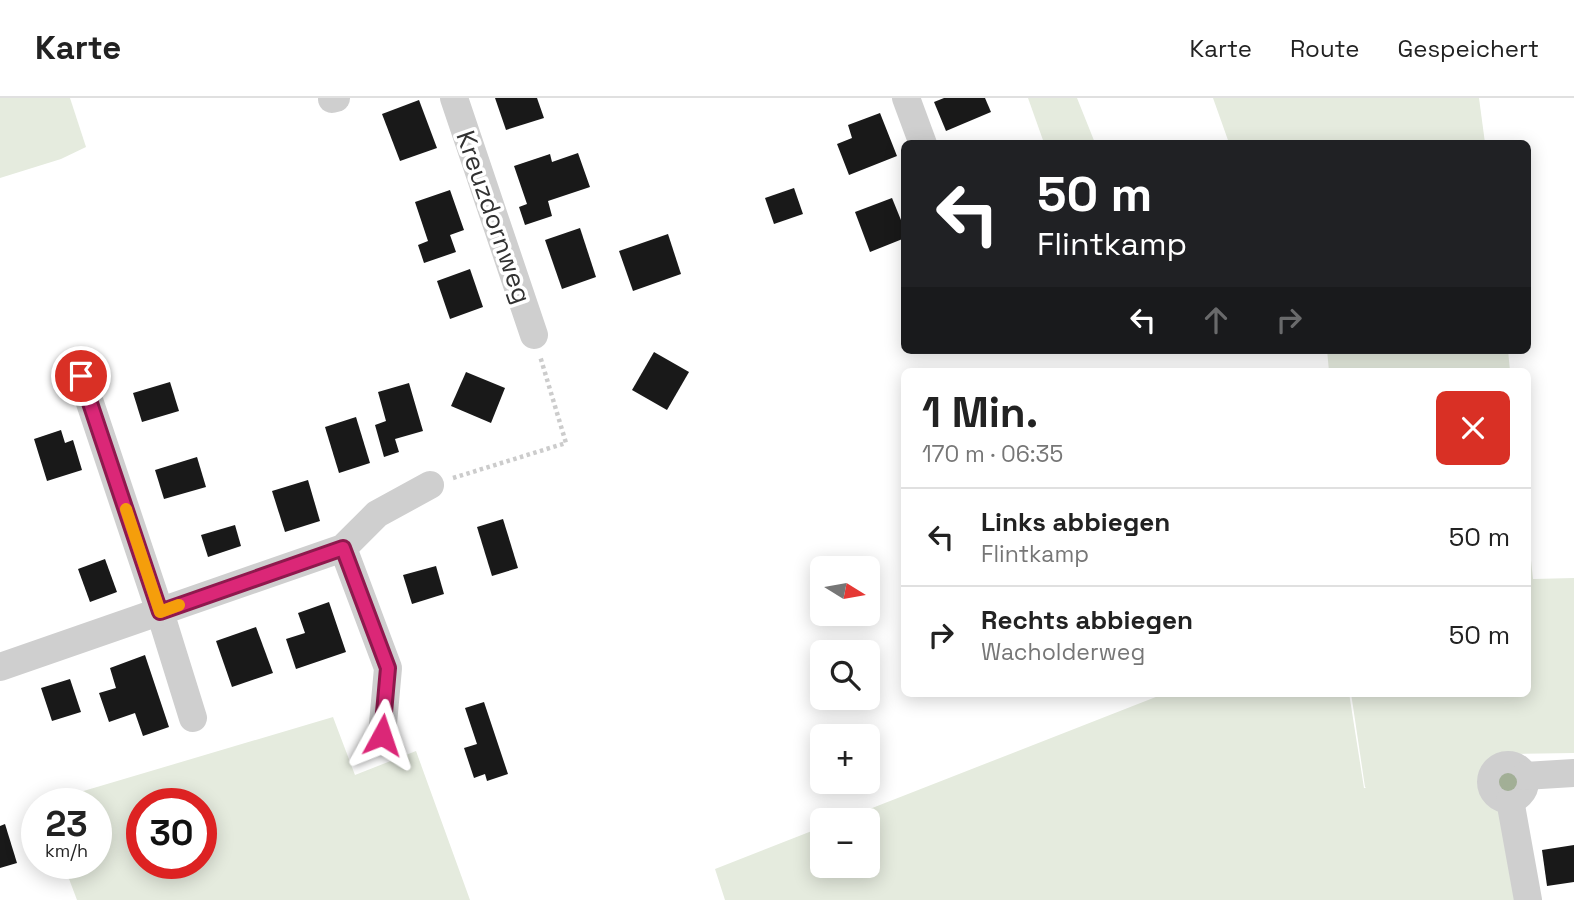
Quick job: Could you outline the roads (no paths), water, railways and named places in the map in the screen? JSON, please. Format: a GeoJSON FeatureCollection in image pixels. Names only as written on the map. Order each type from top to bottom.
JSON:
{"type":"FeatureCollection","features":[{"type":"Feature","properties":{"kind":"street","name":"Kreuzdornweg"},"geometry":{"type":"LineString","coordinates":[[453,98],[534,335]]}},
{"type":"Feature","properties":{"kind":"street"},"geometry":{"type":"LineString","coordinates":[[906,98],[922,140]]}},
{"type":"Feature","properties":{"kind":"street"},"geometry":{"type":"LineString","coordinates":[[81,376],[193,718]]}},
{"type":"Feature","properties":{"kind":"street"},"geometry":{"type":"LineString","coordinates":[[0,667],[343,548],[377,514],[430,485]]}},
{"type":"Feature","properties":{"kind":"street"},"geometry":{"type":"LineString","coordinates":[[343,548],[388,668],[382,735]]}},
{"type":"Feature","properties":{"kind":"street"},"geometry":{"type":"LineString","coordinates":[[1528,900],[1517,788],[1574,773]]}}]}
